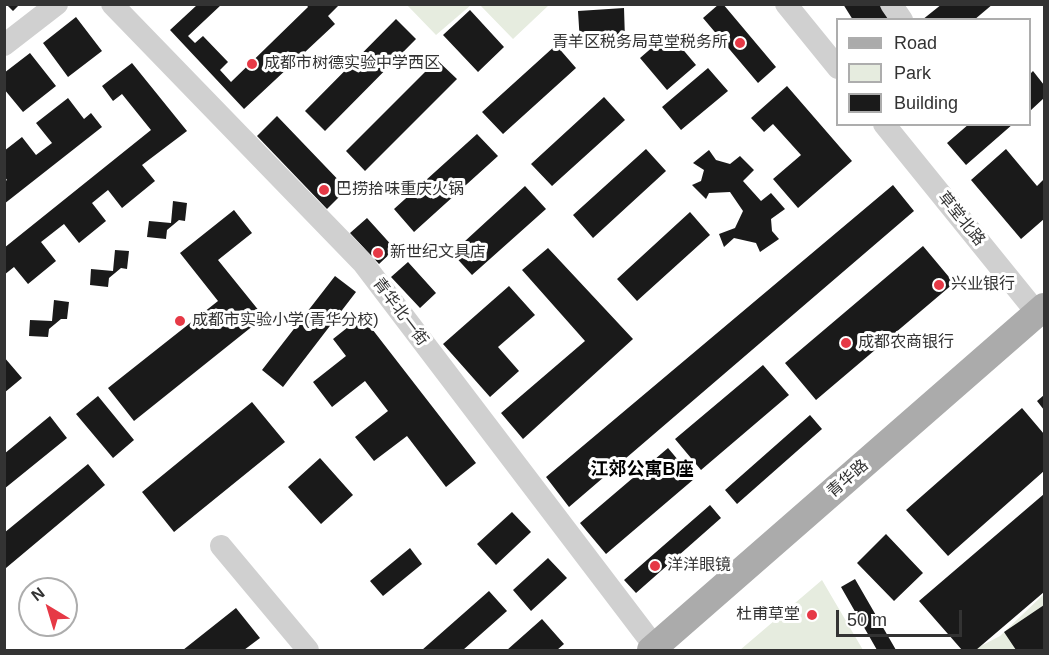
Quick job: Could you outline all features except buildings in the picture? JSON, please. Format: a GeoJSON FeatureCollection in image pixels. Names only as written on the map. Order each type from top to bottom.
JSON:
{"type":"FeatureCollection","features":[{"type":"Feature","properties":{"kind":"main road","name":"青华路"},"geometry":{"type":"LineString","coordinates":[[662,649],[1042,317]]}},
{"type":"Feature","properties":{"kind":"street"},"geometry":{"type":"LineString","coordinates":[[4,45],[57,4]]}},
{"type":"Feature","properties":{"kind":"street","name":"青华北一街"},"geometry":{"type":"LineString","coordinates":[[112,4],[363,263],[662,649]]}},
{"type":"Feature","properties":{"kind":"street"},"geometry":{"type":"LineString","coordinates":[[786,4],[836,67]]}},
{"type":"Feature","properties":{"kind":"street"},"geometry":{"type":"LineString","coordinates":[[891,4],[901,18]]}},
{"type":"Feature","properties":{"kind":"street","name":"草堂北路"},"geometry":{"type":"LineString","coordinates":[[886,126],[1042,317]]}},
{"type":"Feature","properties":{"kind":"street"},"geometry":{"type":"LineString","coordinates":[[221,546],[309,651]]}},
{"type":"Feature","properties":{"kind":"green space"},"geometry":{"type":"Polygon","coordinates":[[[407,5],[471,5],[436,35],[407,5]]]}},
{"type":"Feature","properties":{"kind":"green space"},"geometry":{"type":"Polygon","coordinates":[[[480,5],[549,5],[513,39],[480,5]]]}},
{"type":"Feature","properties":{"kind":"green space","name":"杜甫草堂"},"geometry":{"type":"Polygon","coordinates":[[[822,580],[863,650],[740,650],[822,580]]]}},
{"type":"Feature","properties":{"kind":"green space"},"geometry":{"type":"Polygon","coordinates":[[[1044,594],[1044,650],[973,650],[1000,636],[1044,594]]]}},
{"type":"Feature","properties":{"kind":"place","name":"青羊区税务局草堂税务所"},"geometry":{"type":"Point","coordinates":[740,43]}},
{"type":"Feature","properties":{"kind":"place","name":"成都市树德实验中学西区"},"geometry":{"type":"Point","coordinates":[252,64]}},
{"type":"Feature","properties":{"kind":"place","name":"巴捞拾味重庆火锅"},"geometry":{"type":"Point","coordinates":[324,190]}},
{"type":"Feature","properties":{"kind":"place","name":"新世纪文具店"},"geometry":{"type":"Point","coordinates":[378,253]}},
{"type":"Feature","properties":{"kind":"place","name":"兴业银行"},"geometry":{"type":"Point","coordinates":[939,285]}},
{"type":"Feature","properties":{"kind":"place","name":"成都市实验小学(青华分校)"},"geometry":{"type":"Point","coordinates":[180,321]}},
{"type":"Feature","properties":{"kind":"place","name":"成都农商银行"},"geometry":{"type":"Point","coordinates":[846,343]}},
{"type":"Feature","properties":{"kind":"place","name":"洋洋眼镜"},"geometry":{"type":"Point","coordinates":[655,566]}},
{"type":"Feature","properties":{"kind":"place","name":"杜甫草堂"},"geometry":{"type":"Point","coordinates":[812,615]}},
{"type":"Feature","properties":{"kind":"district","name":"江郊公寓B座"},"geometry":{"type":"Point","coordinates":[642,470]}}]}
